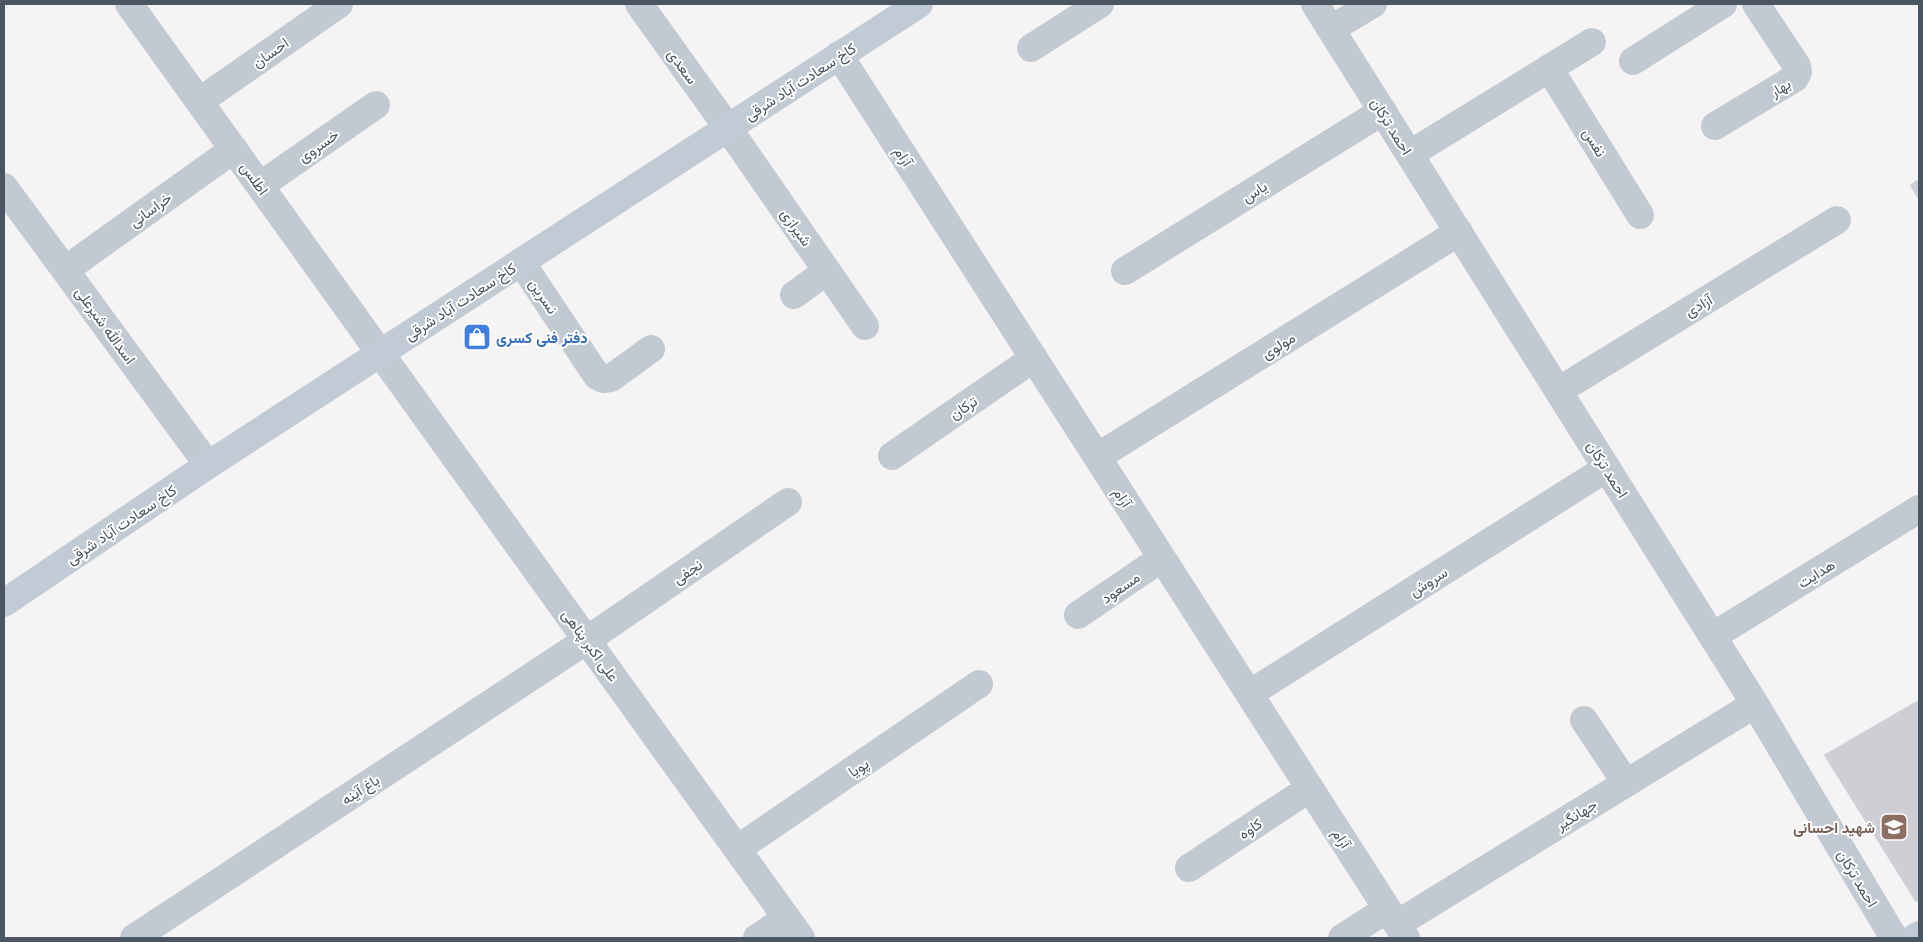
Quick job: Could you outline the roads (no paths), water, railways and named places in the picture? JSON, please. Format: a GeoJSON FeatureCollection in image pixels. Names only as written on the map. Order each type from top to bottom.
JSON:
{"type":"FeatureCollection","features":[{"type":"Feature","properties":{"kind":"street","name":"اطلس"},"geometry":{"type":"LineString","coordinates":[[129,4],[381,353]]}},
{"type":"Feature","properties":{"kind":"street","name":"احسان"},"geometry":{"type":"LineString","coordinates":[[200,101],[340,4]]}},
{"type":"Feature","properties":{"kind":"street","name":"سعدی"},"geometry":{"type":"LineString","coordinates":[[639,4],[728,128]]}},
{"type":"Feature","properties":{"kind":"street","name":"کاخ سعادت آباد شرقی"},"geometry":{"type":"LineString","coordinates":[[4,603],[208,465],[919,4]]}},
{"type":"Feature","properties":{"kind":"street"},"geometry":{"type":"LineString","coordinates":[[1032,48],[1100,4]]}},
{"type":"Feature","properties":{"kind":"street","name":"احمد ترکان"},"geometry":{"type":"LineString","coordinates":[[1315,4],[1755,704],[1894,938]]}},
{"type":"Feature","properties":{"kind":"street"},"geometry":{"type":"LineString","coordinates":[[1331,29],[1373,4]]}},
{"type":"Feature","properties":{"kind":"street"},"geometry":{"type":"LineString","coordinates":[[1633,62],[1722,4]]}},
{"type":"Feature","properties":{"kind":"street","name":"بهار"},"geometry":{"type":"LineString","coordinates":[[1715,126],[1795,78],[1798,72],[1756,4]]}},
{"type":"Feature","properties":{"kind":"street"},"geometry":{"type":"LineString","coordinates":[[1410,154],[1592,42]]}},
{"type":"Feature","properties":{"kind":"street","name":"آرام"},"geometry":{"type":"LineString","coordinates":[[839,55],[1397,924]]}},
{"type":"Feature","properties":{"kind":"street","name":"نفس"},"geometry":{"type":"LineString","coordinates":[[1549,68],[1640,215]]}},
{"type":"Feature","properties":{"kind":"street","name":"خسروی"},"geometry":{"type":"LineString","coordinates":[[261,185],[376,105]]}},
{"type":"Feature","properties":{"kind":"street","name":"یاس"},"geometry":{"type":"LineString","coordinates":[[1125,271],[1383,111]]}},
{"type":"Feature","properties":{"kind":"street","name":"شیرازی"},"geometry":{"type":"LineString","coordinates":[[728,128],[866,326]]}},
{"type":"Feature","properties":{"kind":"street","name":"خراسانی"},"geometry":{"type":"LineString","coordinates":[[65,270],[234,149]]}},
{"type":"Feature","properties":{"kind":"street","name":"اسدالله شیرعلی"},"geometry":{"type":"LineString","coordinates":[[9,203],[65,270],[208,465]]}},
{"type":"Feature","properties":{"kind":"street","name":"آزادی"},"geometry":{"type":"LineString","coordinates":[[1558,390],[1837,220]]}},
{"type":"Feature","properties":{"kind":"street","name":"مولوی"},"geometry":{"type":"LineString","coordinates":[[1097,457],[1458,232]]}},
{"type":"Feature","properties":{"kind":"street","name":"نسرین"},"geometry":{"type":"LineString","coordinates":[[521,262],[597,376],[603,379],[611,378],[651,349]]}},
{"type":"Feature","properties":{"kind":"street"},"geometry":{"type":"LineString","coordinates":[[794,295],[827,271]]}},
{"type":"Feature","properties":{"kind":"street","name":"علی اکبر پناهی"},"geometry":{"type":"LineString","coordinates":[[381,353],[794,928]]}},
{"type":"Feature","properties":{"kind":"street","name":"ترکان"},"geometry":{"type":"LineString","coordinates":[[892,456],[1034,358]]}},
{"type":"Feature","properties":{"kind":"street","name":"سروش"},"geometry":{"type":"LineString","coordinates":[[1249,694],[1607,468]]}},
{"type":"Feature","properties":{"kind":"street","name":"نجفی"},"geometry":{"type":"LineString","coordinates":[[587,640],[788,502]]}},
{"type":"Feature","properties":{"kind":"street","name":"هدایت"},"geometry":{"type":"LineString","coordinates":[[1712,636],[1919,509]]}},
{"type":"Feature","properties":{"kind":"street","name":"مسعود"},"geometry":{"type":"LineString","coordinates":[[1078,615],[1162,558]]}},
{"type":"Feature","properties":{"kind":"street","name":"باغ آینه"},"geometry":{"type":"LineString","coordinates":[[134,938],[587,640]]}},
{"type":"Feature","properties":{"kind":"street","name":"پویا"},"geometry":{"type":"LineString","coordinates":[[737,849],[979,684]]}},
{"type":"Feature","properties":{"kind":"street","name":"جهانگیر"},"geometry":{"type":"LineString","coordinates":[[1342,938],[1397,924],[1755,704]]}},
{"type":"Feature","properties":{"kind":"street"},"geometry":{"type":"LineString","coordinates":[[1584,720],[1626,783]]}},
{"type":"Feature","properties":{"kind":"street","name":"کاوه"},"geometry":{"type":"LineString","coordinates":[[1189,868],[1310,788]]}},
{"type":"Feature","properties":{"kind":"street"},"geometry":{"type":"LineString","coordinates":[[757,938],[794,928]]}},
{"type":"Feature","properties":{"kind":"street"},"geometry":{"type":"LineString","coordinates":[[1914,938],[1919,935]]}},
{"type":"Feature","properties":{"kind":"place","name":"دفتر فنی کسری"},"geometry":{"type":"Point","coordinates":[477,337]}},
{"type":"Feature","properties":{"kind":"place","name":"شهید احسانی"},"geometry":{"type":"Point","coordinates":[1894,827]}}]}
